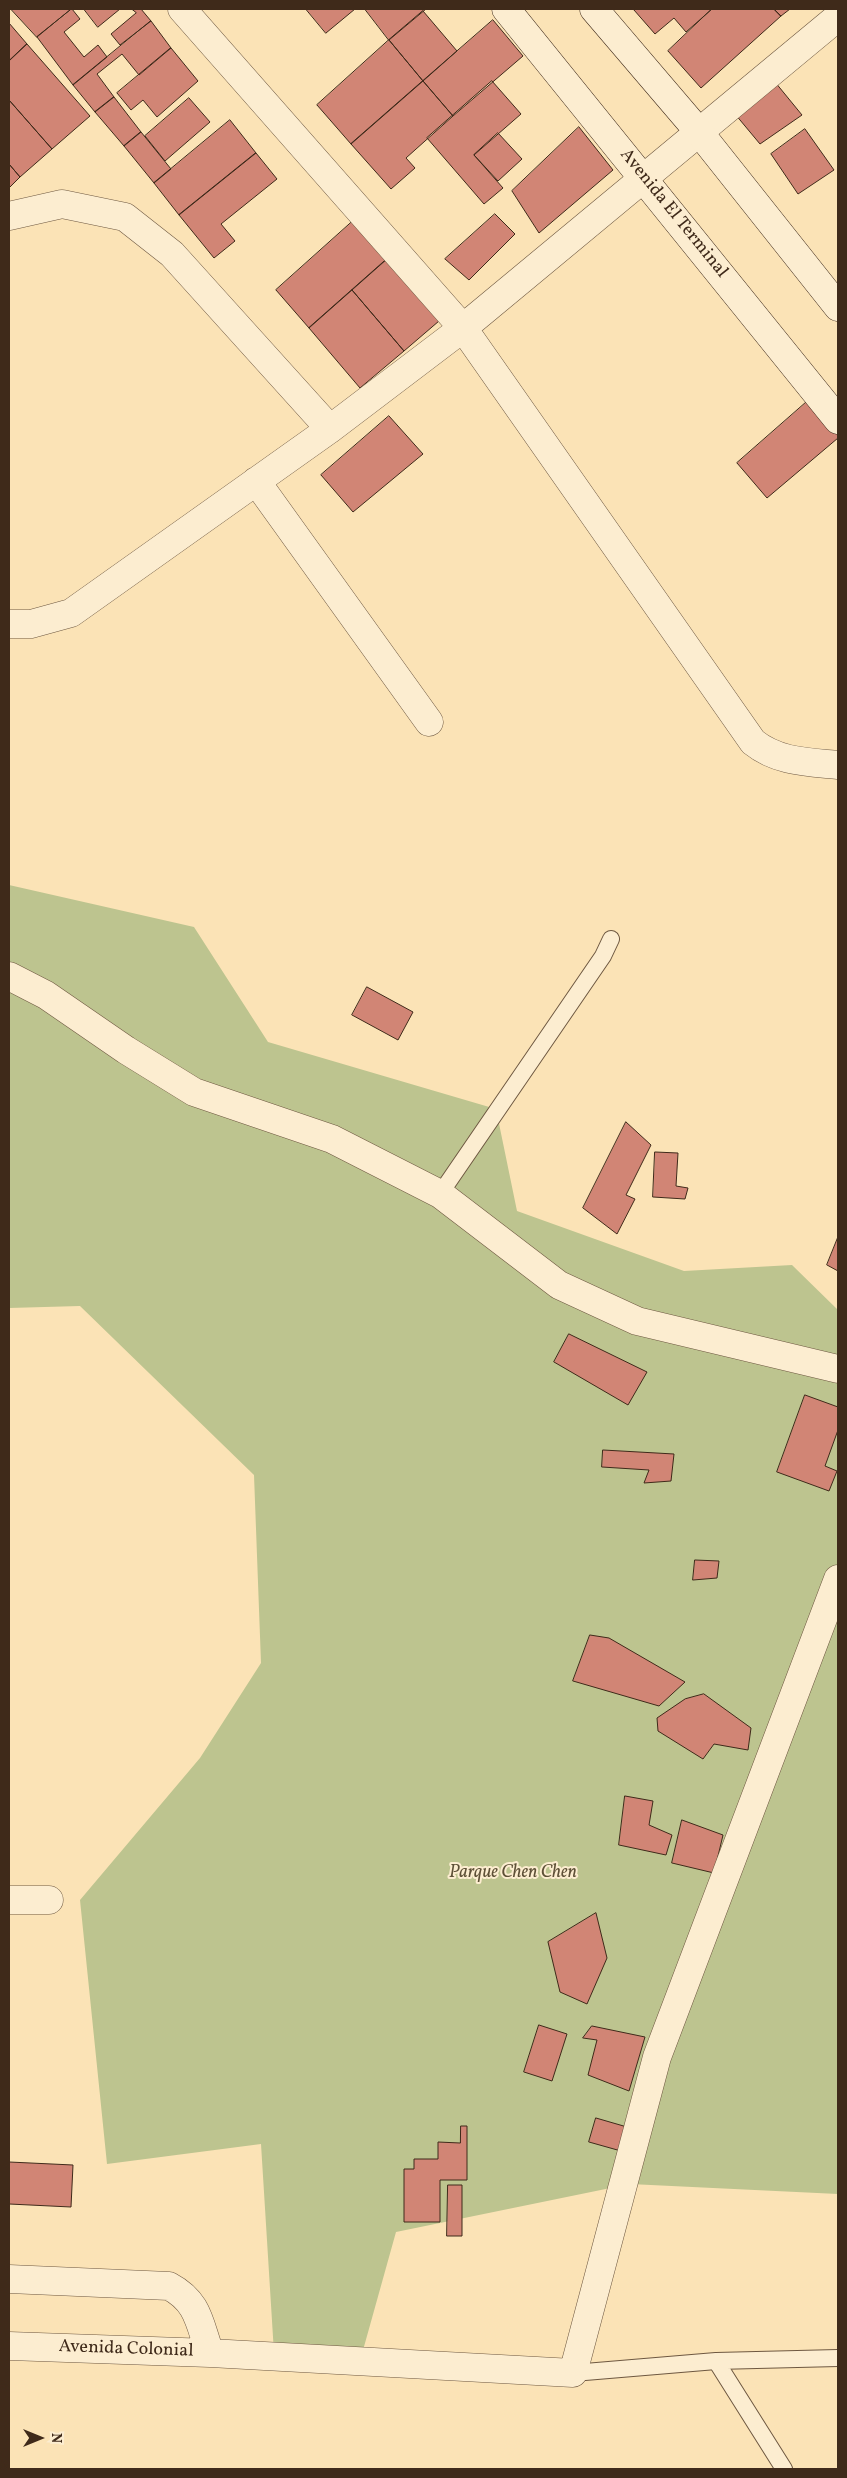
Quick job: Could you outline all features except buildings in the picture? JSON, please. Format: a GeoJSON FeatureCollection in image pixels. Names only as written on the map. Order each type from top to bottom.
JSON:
{"type":"FeatureCollection","features":[{"type":"Feature","properties":{"kind":"street"},"geometry":{"type":"LineString","coordinates":[[182,9],[463,328],[753,742],[766,752],[788,760],[838,765]]}},
{"type":"Feature","properties":{"kind":"street","name":"Avenida El Terminal"},"geometry":{"type":"LineString","coordinates":[[506,9],[838,420]]}},
{"type":"Feature","properties":{"kind":"street"},"geometry":{"type":"LineString","coordinates":[[594,9],[699,132],[838,308]]}},
{"type":"Feature","properties":{"kind":"street"},"geometry":{"type":"LineString","coordinates":[[9,624],[31,624],[71,613],[330,429],[463,328],[645,179],[838,16]]}},
{"type":"Feature","properties":{"kind":"street"},"geometry":{"type":"LineString","coordinates":[[9,216],[62,204],[125,217],[172,254],[330,429]]}},
{"type":"Feature","properties":{"kind":"street"},"geometry":{"type":"LineString","coordinates":[[256,481],[429,722]]}},
{"type":"Feature","properties":{"kind":"street"},"geometry":{"type":"LineString","coordinates":[[9,976],[46,995],[126,1050],[194,1092],[332,1139],[440,1194],[559,1285],[637,1321],[838,1369]]}},
{"type":"Feature","properties":{"kind":"street"},"geometry":{"type":"LineString","coordinates":[[210,2353],[573,2373],[657,2056],[838,1579]]}},
{"type":"Feature","properties":{"kind":"street"},"geometry":{"type":"LineString","coordinates":[[9,1900],[49,1900]]}},
{"type":"Feature","properties":{"kind":"street","name":"Avenida Colonial"},"geometry":{"type":"LineString","coordinates":[[9,2279],[169,2286],[183,2293],[191,2300],[210,2353],[9,2346]]}},
{"type":"Feature","properties":{"kind":"lane"},"geometry":{"type":"LineString","coordinates":[[440,1194],[603,956],[611,939]]}},
{"type":"Feature","properties":{"kind":"lane"},"geometry":{"type":"LineString","coordinates":[[573,2373],[716,2362],[838,2358]]}},
{"type":"Feature","properties":{"kind":"lane"},"geometry":{"type":"LineString","coordinates":[[716,2362],[784,2469]]}},
{"type":"Feature","properties":{"kind":"green space","name":"Parque Chen Chen"},"geometry":{"type":"Polygon","coordinates":[[[9,885],[194,927],[268,1042],[496,1109],[517,1211],[684,1271],[792,1265],[838,1310],[838,2194],[630,2184],[396,2232],[360,2361],[274,2353],[261,2144],[107,2164],[80,1900],[200,1758],[261,1663],[254,1475],[80,1306],[9,1308],[9,885]]]}}]}
